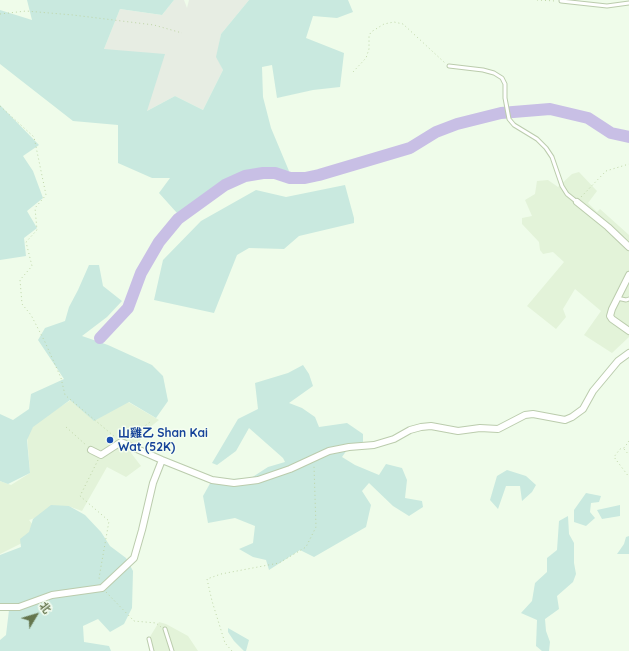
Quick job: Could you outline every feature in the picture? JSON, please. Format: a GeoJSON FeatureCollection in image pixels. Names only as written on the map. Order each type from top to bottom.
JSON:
{"type":"FeatureCollection","features":[{"type":"Feature","properties":{"kind":"street"},"geometry":{"type":"LineString","coordinates":[[577,202],[608,227],[629,247]]}},
{"type":"Feature","properties":{"kind":"street"},"geometry":{"type":"LineString","coordinates":[[629,275],[617,298],[610,316],[629,331]]}},
{"type":"Feature","properties":{"kind":"street"},"geometry":{"type":"LineString","coordinates":[[91,450],[101,454],[121,442],[212,480],[234,482],[258,480],[290,469],[329,452],[349,447],[374,445],[394,439],[410,430],[421,427],[432,426],[458,431],[480,428],[498,429],[525,415],[533,414],[565,420],[583,409],[593,391],[618,361],[629,352]]}},
{"type":"Feature","properties":{"kind":"street"},"geometry":{"type":"LineString","coordinates":[[0,607],[19,607],[52,595],[102,588],[134,558],[153,483],[162,460]]}},
{"type":"Feature","properties":{"kind":"lane"},"geometry":{"type":"LineString","coordinates":[[561,1],[606,6],[629,3]]}},
{"type":"Feature","properties":{"kind":"lane"},"geometry":{"type":"LineString","coordinates":[[449,66],[483,70],[494,73],[502,78],[506,84],[505,98],[508,119],[514,125],[537,138],[546,148],[552,157],[562,186],[567,194],[577,202]]}},
{"type":"Feature","properties":{"kind":"lane"},"geometry":{"type":"LineString","coordinates":[[617,298],[626,300],[629,299]]}},
{"type":"Feature","properties":{"kind":"lane"},"geometry":{"type":"LineString","coordinates":[[165,629],[172,651]]}},
{"type":"Feature","properties":{"kind":"lane"},"geometry":{"type":"LineString","coordinates":[[149,639],[152,651]]}},
{"type":"Feature","properties":{"kind":"path"},"geometry":{"type":"LineString","coordinates":[[539,0],[561,1]]}},
{"type":"Feature","properties":{"kind":"path"},"geometry":{"type":"LineString","coordinates":[[0,14],[26,11],[74,15],[154,25],[182,33]]}},
{"type":"Feature","properties":{"kind":"path"},"geometry":{"type":"LineString","coordinates":[[354,72],[366,58],[369,50],[369,36],[371,32],[384,24],[394,22],[403,24],[449,66]]}},
{"type":"Feature","properties":{"kind":"path"},"geometry":{"type":"LineString","coordinates":[[0,106],[34,137],[46,195],[35,208],[38,230],[26,242],[32,266],[20,280],[22,304],[31,315],[45,342],[61,378],[65,396],[121,442],[128,439],[150,422]]}},
{"type":"Feature","properties":{"kind":"path"},"geometry":{"type":"LineString","coordinates":[[577,202],[592,184],[606,171],[629,164]]}},
{"type":"Feature","properties":{"kind":"path"},"geometry":{"type":"LineString","coordinates":[[66,427],[91,450]]}},
{"type":"Feature","properties":{"kind":"path"},"geometry":{"type":"LineString","coordinates":[[629,442],[614,457],[629,478]]}},
{"type":"Feature","properties":{"kind":"path"},"geometry":{"type":"LineString","coordinates":[[624,448],[629,455]]}},
{"type":"Feature","properties":{"kind":"path"},"geometry":{"type":"LineString","coordinates":[[101,454],[80,496],[109,521],[99,578],[102,588],[134,621],[156,623],[165,629]]}},
{"type":"Feature","properties":{"kind":"path"},"geometry":{"type":"LineString","coordinates":[[232,651],[225,643],[207,579],[221,574],[279,563],[306,547],[316,527],[314,459]]}},
{"type":"Feature","properties":{"kind":"shaded area"},"geometry":{"type":"Polygon","coordinates":[[[27,0],[174,0],[162,15],[120,9],[104,49],[165,54],[147,111],[175,96],[203,110],[223,70],[216,57],[221,34],[249,0],[348,0],[353,12],[337,18],[313,16],[306,38],[344,53],[340,87],[313,90],[277,98],[272,65],[262,67],[263,97],[271,128],[289,171],[249,170],[177,213],[159,193],[170,178],[152,178],[118,163],[118,125],[73,121],[0,64],[0,10],[32,20],[27,0]]]}},
{"type":"Feature","properties":{"kind":"shaded area"},"geometry":{"type":"Polygon","coordinates":[[[174,0],[184,0],[187,8],[189,0],[249,0],[221,34],[217,57],[223,70],[203,110],[175,96],[147,111],[104,49],[120,9],[162,15],[174,0]]]}},
{"type":"Feature","properties":{"kind":"shaded area"},"geometry":{"type":"Polygon","coordinates":[[[0,105],[39,145],[23,156],[33,171],[43,198],[27,211],[37,228],[24,238],[26,256],[0,260],[0,105]]]}},
{"type":"Feature","properties":{"kind":"shaded area"},"geometry":{"type":"Polygon","coordinates":[[[579,172],[597,191],[588,203],[597,212],[600,209],[629,235],[629,337],[612,353],[584,335],[601,311],[575,289],[563,309],[566,317],[556,329],[527,306],[564,262],[553,252],[543,254],[540,250],[539,242],[522,224],[522,218],[532,216],[525,200],[535,194],[537,181],[548,180],[558,187],[572,174],[579,172]]]}},
{"type":"Feature","properties":{"kind":"shaded area"},"geometry":{"type":"Polygon","coordinates":[[[345,185],[354,223],[299,236],[284,249],[249,248],[237,255],[214,313],[154,300],[163,260],[201,221],[256,190],[286,197],[345,185]]]}},
{"type":"Feature","properties":{"kind":"shaded area"},"geometry":{"type":"Polygon","coordinates":[[[89,265],[99,265],[103,286],[122,301],[107,317],[82,336],[108,345],[152,365],[163,376],[168,401],[156,418],[129,402],[94,421],[70,400],[33,427],[27,440],[30,473],[8,484],[0,481],[0,414],[13,420],[29,409],[31,394],[64,379],[38,340],[45,328],[65,321],[69,307],[89,265]]]}},
{"type":"Feature","properties":{"kind":"shaded area"},"geometry":{"type":"Polygon","coordinates":[[[303,365],[309,374],[313,386],[289,403],[302,408],[315,417],[319,427],[347,423],[363,434],[363,446],[349,447],[342,457],[355,465],[379,475],[386,464],[402,468],[407,480],[405,498],[422,501],[423,507],[409,516],[393,506],[369,483],[362,491],[371,505],[366,527],[314,557],[300,550],[269,570],[266,560],[253,557],[239,549],[253,543],[255,526],[235,518],[208,523],[203,496],[212,480],[251,478],[268,467],[285,462],[283,458],[249,428],[236,451],[217,465],[212,463],[238,419],[258,409],[255,383],[288,373],[303,365]]]}},
{"type":"Feature","properties":{"kind":"shaded area"},"geometry":{"type":"Polygon","coordinates":[[[123,399],[159,420],[149,428],[131,453],[141,466],[126,477],[107,467],[82,511],[68,506],[29,520],[40,534],[0,554],[0,481],[11,485],[30,473],[27,435],[36,422],[71,400],[123,399]]]}},
{"type":"Feature","properties":{"kind":"shaded area"},"geometry":{"type":"Polygon","coordinates":[[[507,470],[526,476],[536,485],[532,492],[522,501],[520,486],[506,486],[498,509],[490,500],[497,476],[507,470]]]}},
{"type":"Feature","properties":{"kind":"shaded area"},"geometry":{"type":"Polygon","coordinates":[[[586,493],[601,496],[599,502],[591,503],[590,512],[595,518],[586,526],[574,522],[574,510],[586,493]]]}},
{"type":"Feature","properties":{"kind":"shaded area"},"geometry":{"type":"Polygon","coordinates":[[[51,505],[69,506],[85,515],[101,532],[110,546],[126,558],[133,571],[132,608],[124,624],[110,632],[98,619],[83,626],[84,642],[109,646],[111,651],[0,651],[0,640],[6,635],[9,610],[0,610],[0,555],[21,547],[20,539],[29,532],[33,519],[51,505]]]}},
{"type":"Feature","properties":{"kind":"shaded area"},"geometry":{"type":"Polygon","coordinates":[[[620,505],[620,516],[602,519],[597,510],[620,505]]]}},
{"type":"Feature","properties":{"kind":"shaded area"},"geometry":{"type":"Polygon","coordinates":[[[568,516],[569,534],[574,543],[574,563],[576,574],[573,582],[557,596],[559,609],[545,619],[546,631],[550,642],[549,651],[542,651],[536,646],[537,620],[521,613],[532,601],[535,583],[547,572],[547,558],[557,550],[559,521],[568,516]]]}},
{"type":"Feature","properties":{"kind":"shaded area"},"geometry":{"type":"Polygon","coordinates":[[[629,536],[629,554],[617,554],[624,544],[626,537],[629,536]]]}},
{"type":"Feature","properties":{"kind":"shaded area"},"geometry":{"type":"Polygon","coordinates":[[[159,622],[166,624],[188,636],[198,651],[149,651],[148,640],[159,622]]]}},
{"type":"Feature","properties":{"kind":"shaded area"},"geometry":{"type":"Polygon","coordinates":[[[228,628],[249,640],[246,651],[244,651],[234,641],[228,632],[228,628]]]}},
{"type":"Feature","properties":{"kind":"waterway"},"geometry":{"type":"LineString","coordinates":[[100,338],[128,308],[141,273],[159,242],[178,219],[225,185],[245,176],[275,173],[290,178],[305,178],[319,175],[410,148],[436,132],[457,124],[501,113],[550,109],[588,118],[611,133],[629,137]]}},
{"type":"Feature","properties":{"kind":"place","name":"山雞乙 Shan Kai Wat (52K)"},"geometry":{"type":"Point","coordinates":[110,440]}}]}
